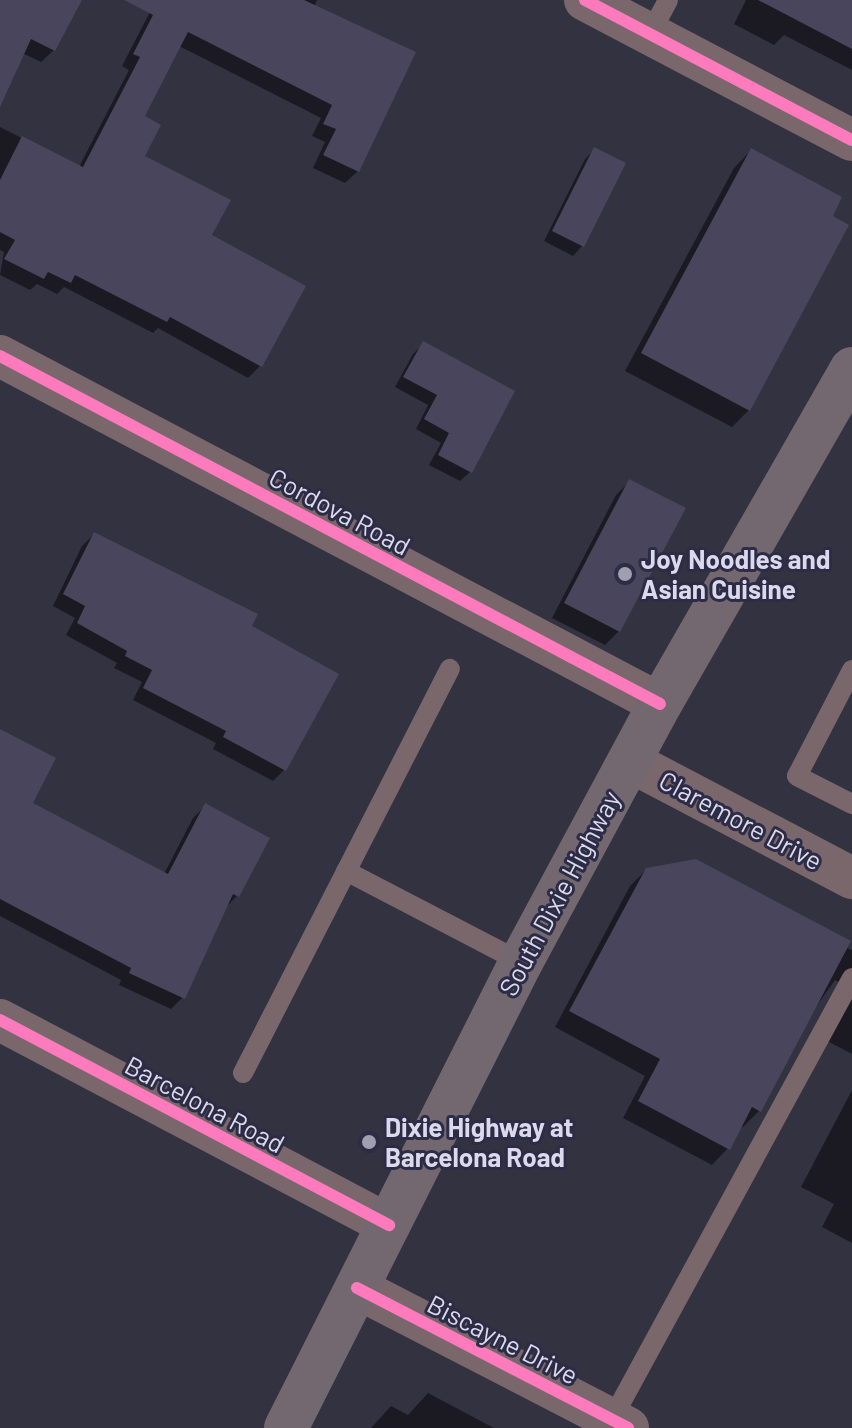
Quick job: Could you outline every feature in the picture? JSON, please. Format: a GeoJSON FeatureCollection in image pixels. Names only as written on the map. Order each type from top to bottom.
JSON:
{"type":"FeatureCollection","features":[{"type":"Feature","properties":{"kind":"main road","name":"South Dixie Highway"},"geometry":{"type":"LineString","coordinates":[[286,1428],[521,962],[660,704],[852,369]]}},
{"type":"Feature","properties":{"kind":"street"},"geometry":{"type":"LineString","coordinates":[[585,0],[659,17],[852,140]]}},
{"type":"Feature","properties":{"kind":"street","name":"Cordova Road"},"geometry":{"type":"LineString","coordinates":[[0,356],[660,704]]}},
{"type":"Feature","properties":{"kind":"street","name":"Claremore Drive"},"geometry":{"type":"LineString","coordinates":[[629,761],[852,878]]}},
{"type":"Feature","properties":{"kind":"street","name":"Barcelona Road"},"geometry":{"type":"LineString","coordinates":[[0,1020],[389,1225]]}},
{"type":"Feature","properties":{"kind":"street","name":"Biscayne Drive"},"geometry":{"type":"LineString","coordinates":[[357,1288],[620,1424]]}},
{"type":"Feature","properties":{"kind":"lane"},"geometry":{"type":"LineString","coordinates":[[243,1073],[450,669]]}},
{"type":"Feature","properties":{"kind":"lane"},"geometry":{"type":"LineString","coordinates":[[852,670],[797,776],[852,804]]}},
{"type":"Feature","properties":{"kind":"lane"},"geometry":{"type":"LineString","coordinates":[[346,871],[521,962]]}},
{"type":"Feature","properties":{"kind":"lane"},"geometry":{"type":"LineString","coordinates":[[620,1424],[852,978]]}},
{"type":"Feature","properties":{"kind":"building"},"geometry":{"type":"Polygon","coordinates":[[[0,0],[82,0],[55,51],[31,39],[0,107],[0,0]]]}},
{"type":"Feature","properties":{"kind":"building"},"geometry":{"type":"Polygon","coordinates":[[[124,0],[304,0],[416,52],[359,172],[323,155],[336,129],[323,124],[332,105],[188,32],[145,116],[161,125],[145,156],[231,200],[212,235],[306,286],[262,367],[170,317],[167,322],[75,275],[71,283],[48,272],[44,279],[4,259],[15,240],[0,232],[0,180],[22,136],[83,167],[140,57],[133,54],[153,15],[124,0]]]}},
{"type":"Feature","properties":{"kind":"building"},"geometry":{"type":"Polygon","coordinates":[[[758,0],[852,0],[852,49],[758,0]]]}},
{"type":"Feature","properties":{"kind":"building"},"geometry":{"type":"Polygon","coordinates":[[[594,147],[626,163],[584,247],[552,231],[594,147]]]}},
{"type":"Feature","properties":{"kind":"building"},"geometry":{"type":"Polygon","coordinates":[[[751,148],[842,197],[833,216],[849,225],[750,411],[641,353],[751,148]]]}},
{"type":"Feature","properties":{"kind":"building"},"geometry":{"type":"Polygon","coordinates":[[[423,341],[515,391],[472,473],[438,455],[449,433],[424,419],[437,395],[403,377],[423,341]]]}},
{"type":"Feature","properties":{"kind":"building"},"geometry":{"type":"Polygon","coordinates":[[[629,479],[686,508],[620,632],[564,603],[629,479]]]}},
{"type":"Feature","properties":{"kind":"building"},"geometry":{"type":"Polygon","coordinates":[[[94,532],[258,614],[252,626],[339,674],[286,771],[223,737],[226,731],[143,688],[152,670],[125,656],[127,651],[77,623],[85,606],[63,594],[94,532]]]}},
{"type":"Feature","properties":{"kind":"building"},"geometry":{"type":"Polygon","coordinates":[[[0,729],[56,758],[33,803],[168,874],[205,803],[270,838],[239,897],[233,894],[185,999],[129,973],[131,968],[0,899],[0,729]]]}},
{"type":"Feature","properties":{"kind":"building"},"geometry":{"type":"Polygon","coordinates":[[[696,859],[851,941],[761,1112],[752,1107],[730,1150],[638,1101],[660,1059],[569,1011],[646,868],[696,859]]]}},
{"type":"Feature","properties":{"kind":"cycle path"},"geometry":{"type":"LineString","coordinates":[[585,0],[852,140]]}},
{"type":"Feature","properties":{"kind":"cycle path"},"geometry":{"type":"LineString","coordinates":[[0,356],[660,704]]}},
{"type":"Feature","properties":{"kind":"cycle path"},"geometry":{"type":"LineString","coordinates":[[0,1020],[389,1225]]}},
{"type":"Feature","properties":{"kind":"cycle path"},"geometry":{"type":"LineString","coordinates":[[357,1288],[628,1428]]}},
{"type":"Feature","properties":{"kind":"place","name":"Joy Noodles and Asian Cuisine"},"geometry":{"type":"Point","coordinates":[625,574]}},
{"type":"Feature","properties":{"kind":"place","name":"Dixie Highway at Barcelona Road"},"geometry":{"type":"Point","coordinates":[369,1142]}}]}
